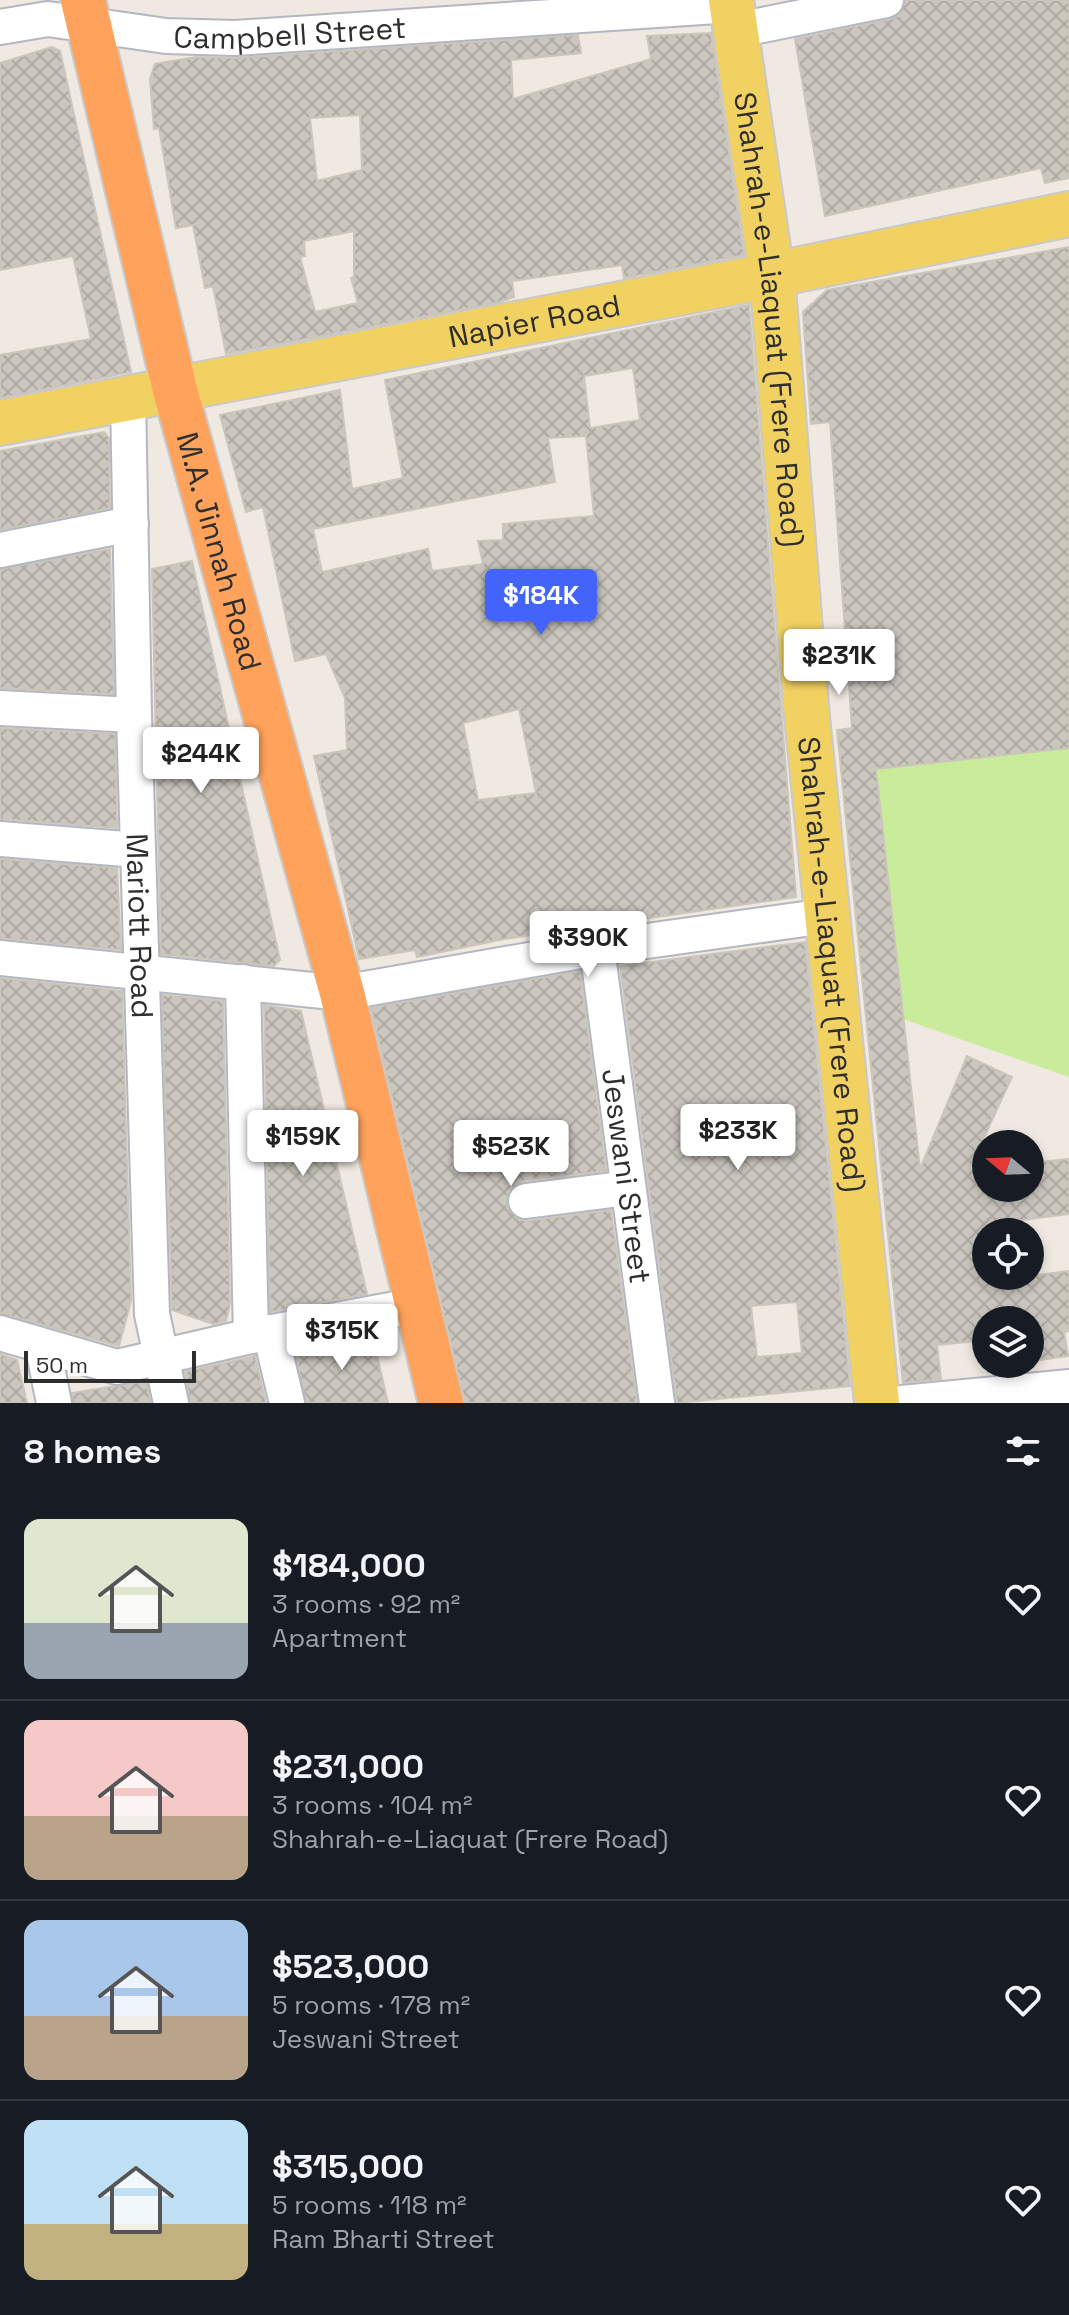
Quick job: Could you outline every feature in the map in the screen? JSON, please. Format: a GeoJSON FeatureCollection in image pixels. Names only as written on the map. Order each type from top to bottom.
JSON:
{"type":"FeatureCollection","features":[{"type":"Feature","properties":{"kind":"highway","name":"M.A. Jinnah Road"},"geometry":{"type":"LineString","coordinates":[[85,11],[175,390],[342,993],[441,1403]]}},
{"type":"Feature","properties":{"kind":"main road","name":"Shahrah-e-Liaquat (Frere Road)"},"geometry":{"type":"LineString","coordinates":[[734,12],[772,275],[826,916],[877,1403]]}},
{"type":"Feature","properties":{"kind":"main road","name":"Napier Road"},"geometry":{"type":"LineString","coordinates":[[0,423],[772,275],[1069,214]]}},
{"type":"Feature","properties":{"kind":"street","name":"Campbell Street"},"geometry":{"type":"LineString","coordinates":[[0,27],[85,11],[166,36],[235,38],[734,12],[886,0]]}},
{"type":"Feature","properties":{"kind":"street","name":"Mariott Road"},"geometry":{"type":"LineString","coordinates":[[128,398],[152,1314],[171,1403]]}},
{"type":"Feature","properties":{"kind":"street"},"geometry":{"type":"LineString","coordinates":[[0,550],[131,524]]}},
{"type":"Feature","properties":{"kind":"street"},"geometry":{"type":"LineString","coordinates":[[0,708],[134,715]]}},
{"type":"Feature","properties":{"kind":"street"},"geometry":{"type":"LineString","coordinates":[[0,839],[138,850]]}},
{"type":"Feature","properties":{"kind":"street"},"geometry":{"type":"LineString","coordinates":[[0,958],[342,993],[597,948],[826,916]]}},
{"type":"Feature","properties":{"kind":"street","name":"Jeswani Street"},"geometry":{"type":"LineString","coordinates":[[597,948],[657,1403]]}},
{"type":"Feature","properties":{"kind":"street"},"geometry":{"type":"LineString","coordinates":[[243,982],[260,1334],[287,1403]]}},
{"type":"Feature","properties":{"kind":"street"},"geometry":{"type":"LineString","coordinates":[[526,1201],[628,1188]]}},
{"type":"Feature","properties":{"kind":"street"},"geometry":{"type":"LineString","coordinates":[[0,1333],[43,1348],[117,1367],[260,1334],[417,1305]]}},
{"type":"Feature","properties":{"kind":"street"},"geometry":{"type":"LineString","coordinates":[[43,1348],[54,1403]]}},
{"type":"Feature","properties":{"kind":"street"},"geometry":{"type":"LineString","coordinates":[[902,1403],[1069,1387]]}},
{"type":"Feature","properties":{"kind":"green space"},"geometry":{"type":"Polygon","coordinates":[[[1069,748],[1069,1077],[903,1019],[876,769],[1069,748]]]}},
{"type":"Feature","properties":{"kind":"building"},"geometry":{"type":"Polygon","coordinates":[[[905,0],[1069,0],[1069,178],[1045,183],[1041,168],[825,216],[795,39],[891,19],[900,14],[905,0]]]}},
{"type":"Feature","properties":{"kind":"building"},"geometry":{"type":"Polygon","coordinates":[[[711,33],[744,255],[624,278],[622,265],[512,281],[514,297],[496,303],[226,354],[213,286],[205,288],[193,225],[176,228],[159,128],[154,129],[150,79],[155,64],[196,57],[236,58],[578,35],[581,53],[511,60],[513,99],[651,59],[647,36],[711,33]],[[360,115],[310,118],[317,181],[362,170],[360,115]],[[354,231],[304,241],[305,256],[300,257],[315,312],[358,303],[351,278],[354,277],[354,231]]]}},
{"type":"Feature","properties":{"kind":"building"},"geometry":{"type":"Polygon","coordinates":[[[52,47],[60,51],[131,372],[0,398],[0,355],[91,339],[73,256],[0,270],[0,63],[52,47]]]}},
{"type":"Feature","properties":{"kind":"building"},"geometry":{"type":"Polygon","coordinates":[[[1069,247],[1069,748],[876,769],[920,1169],[967,1056],[1012,1077],[987,1130],[972,1130],[972,1164],[969,1170],[972,1170],[972,1202],[1044,1202],[1044,1162],[1069,1159],[1069,1214],[1038,1218],[972,1218],[972,1290],[1044,1290],[1044,1274],[1069,1271],[1069,1331],[1064,1332],[1068,1356],[1044,1359],[1044,1306],[972,1306],[972,1341],[937,1345],[941,1379],[903,1383],[837,730],[852,728],[830,422],[811,424],[803,312],[827,290],[1069,247]]]}},
{"type":"Feature","properties":{"kind":"building"},"geometry":{"type":"Polygon","coordinates":[[[749,305],[796,897],[504,939],[417,957],[415,950],[359,959],[314,756],[347,750],[345,698],[326,654],[295,661],[263,507],[246,512],[220,415],[340,390],[352,489],[403,478],[385,380],[749,305]],[[633,368],[584,376],[590,428],[640,420],[633,368]],[[586,436],[548,438],[555,482],[313,529],[322,572],[428,549],[432,571],[483,564],[478,541],[503,540],[503,524],[594,516],[586,436]],[[519,709],[463,723],[478,800],[536,793],[519,709]]]}},
{"type":"Feature","properties":{"kind":"building"},"geometry":{"type":"Polygon","coordinates":[[[104,432],[109,438],[110,508],[0,530],[0,451],[104,432]]]}},
{"type":"Feature","properties":{"kind":"building"},"geometry":{"type":"Polygon","coordinates":[[[110,549],[114,694],[0,688],[0,569],[110,549]]]}},
{"type":"Feature","properties":{"kind":"building"},"geometry":{"type":"Polygon","coordinates":[[[192,561],[280,960],[274,966],[161,954],[152,569],[192,561]]]}},
{"type":"Feature","properties":{"kind":"building"},"geometry":{"type":"Polygon","coordinates":[[[0,728],[115,734],[117,828],[0,819],[0,728]]]}},
{"type":"Feature","properties":{"kind":"building"},"geometry":{"type":"Polygon","coordinates":[[[0,859],[117,868],[121,950],[0,938],[0,859]]]}},
{"type":"Feature","properties":{"kind":"building"},"geometry":{"type":"Polygon","coordinates":[[[805,942],[850,1386],[677,1403],[620,966],[805,942]],[[797,1302],[751,1306],[757,1357],[802,1353],[797,1302]]]}},
{"type":"Feature","properties":{"kind":"building"},"geometry":{"type":"Polygon","coordinates":[[[580,971],[606,1171],[523,1181],[508,1193],[506,1204],[518,1219],[528,1221],[611,1210],[637,1403],[465,1403],[371,1008],[580,971]]]}},
{"type":"Feature","properties":{"kind":"building"},"geometry":{"type":"Polygon","coordinates":[[[0,978],[122,991],[131,1301],[119,1346],[0,1313],[0,978]]]}},
{"type":"Feature","properties":{"kind":"building"},"geometry":{"type":"Polygon","coordinates":[[[162,995],[223,1001],[230,1304],[226,1321],[213,1324],[172,1310],[162,995]]]}},
{"type":"Feature","properties":{"kind":"building"},"geometry":{"type":"Polygon","coordinates":[[[264,1005],[301,1011],[367,1294],[270,1312],[264,1005]]]}},
{"type":"Feature","properties":{"kind":"building"},"geometry":{"type":"Polygon","coordinates":[[[372,1334],[388,1403],[306,1403],[294,1348],[372,1334]]]}},
{"type":"Feature","properties":{"kind":"building"},"geometry":{"type":"Polygon","coordinates":[[[0,1354],[17,1360],[27,1403],[0,1403],[0,1354]]]}},
{"type":"Feature","properties":{"kind":"building"},"geometry":{"type":"Polygon","coordinates":[[[255,1356],[266,1403],[190,1403],[185,1372],[255,1356]]]}},
{"type":"Feature","properties":{"kind":"building"},"geometry":{"type":"Polygon","coordinates":[[[146,1381],[151,1403],[73,1403],[72,1393],[146,1381]]]}}]}
